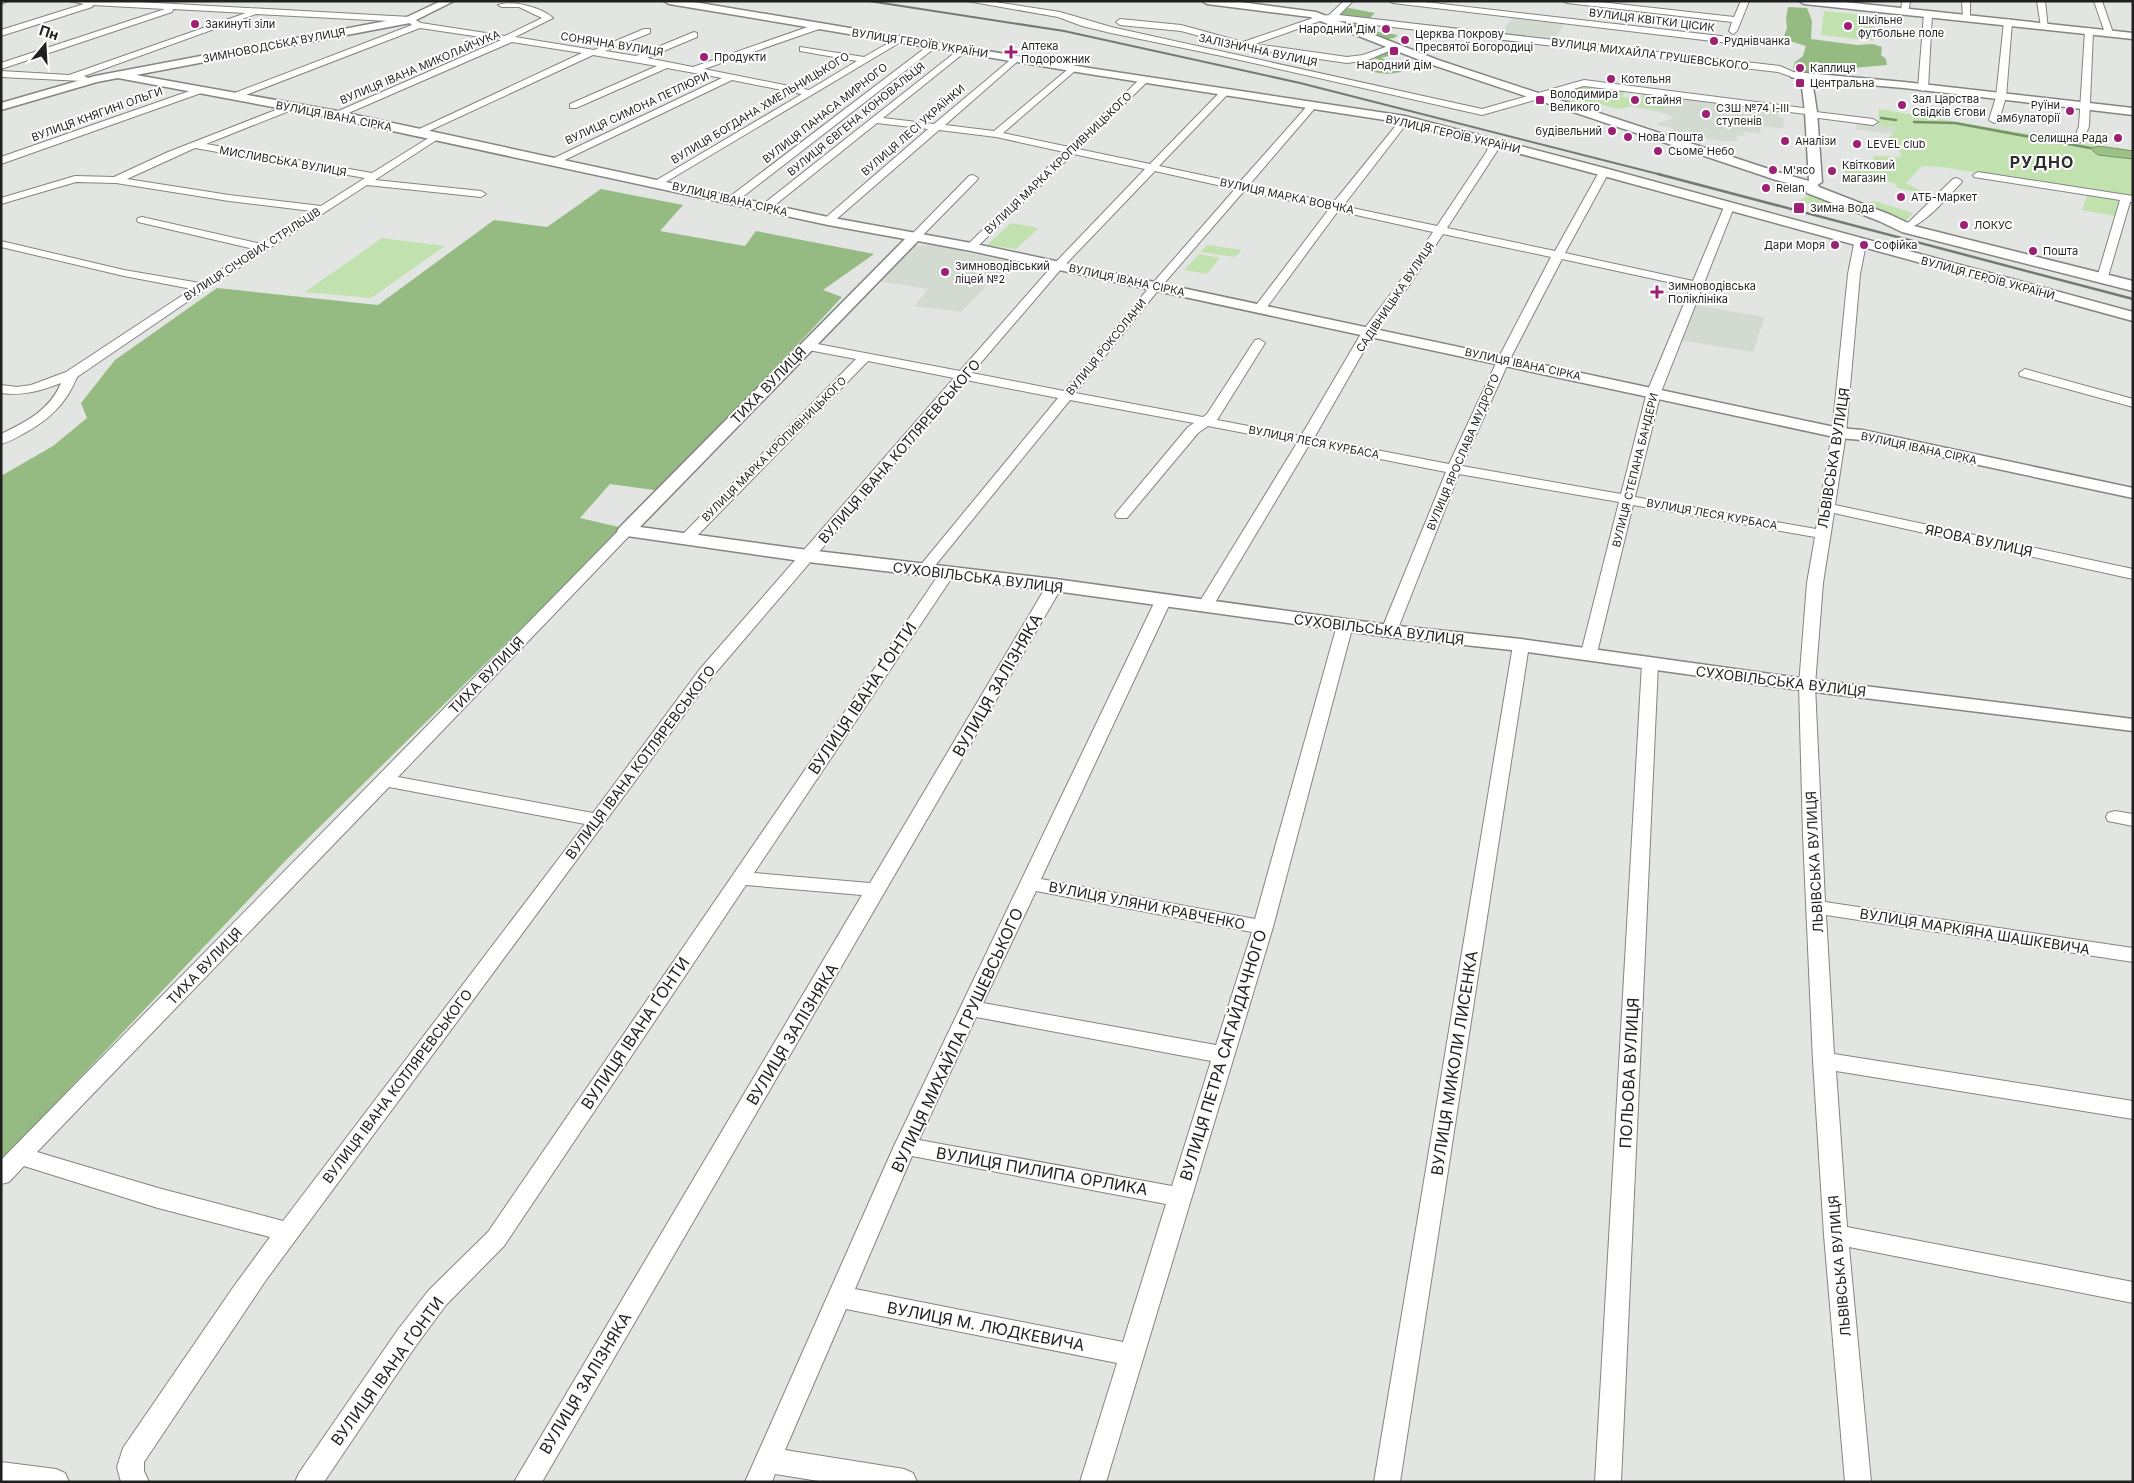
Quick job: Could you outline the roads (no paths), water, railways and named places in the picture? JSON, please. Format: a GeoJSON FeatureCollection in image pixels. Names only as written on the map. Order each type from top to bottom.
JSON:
{"type":"FeatureCollection","features":[{"type":"Feature","properties":{"kind":"main road"},"geometry":{"type":"LineString","coordinates":[[1811,185],[1812,190],[1885,218],[1902,227],[2133,286]]}},
{"type":"Feature","properties":{"kind":"street","name":"СОНЯЧНА ВУЛИЦЯ"},"geometry":{"type":"LineString","coordinates":[[73,1],[409,21],[668,64],[810,93]]}},
{"type":"Feature","properties":{"kind":"street","name":"ЗИМНОВОДСЬКА ВУЛИЦЯ"},"geometry":{"type":"LineString","coordinates":[[1,107],[95,79],[409,21],[449,1]]}},
{"type":"Feature","properties":{"kind":"street","name":"ВУЛИЦЯ ГЕРОЇВ УКРАЇНИ"},"geometry":{"type":"LineString","coordinates":[[669,1],[1224,93],[1405,120],[1494,142],[1860,244],[2133,317]]}},
{"type":"Feature","properties":{"kind":"street","name":"ЗАЛІЗНИЧНА ВУЛИЦЯ"},"geometry":{"type":"LineString","coordinates":[[971,1],[1060,15],[1085,24],[1482,112],[1556,102],[1584,83],[1811,116]]}},
{"type":"Feature","properties":{"kind":"street","name":"ВУЛИЦЯ МИХАЙЛА ГРУШЕВСЬКОГО"},"geometry":{"type":"LineString","coordinates":[[1207,1],[1328,17],[1726,51],[1801,77]]}},
{"type":"Feature","properties":{"kind":"street"},"geometry":{"type":"LineString","coordinates":[[1222,53],[1328,17],[1349,1]]}},
{"type":"Feature","properties":{"kind":"street","name":"ВУЛИЦЯ КВІТКИ ЦІСИК"},"geometry":{"type":"LineString","coordinates":[[1393,1],[1726,51]]}},
{"type":"Feature","properties":{"kind":"street"},"geometry":{"type":"LineString","coordinates":[[1567,1],[1738,20]]}},
{"type":"Feature","properties":{"kind":"street"},"geometry":{"type":"LineString","coordinates":[[1726,51],[1745,1]]}},
{"type":"Feature","properties":{"kind":"street"},"geometry":{"type":"LineString","coordinates":[[1804,1],[1905,6],[1928,14],[2133,36]]}},
{"type":"Feature","properties":{"kind":"street"},"geometry":{"type":"LineString","coordinates":[[1966,1],[1967,18]]}},
{"type":"Feature","properties":{"kind":"street"},"geometry":{"type":"LineString","coordinates":[[2041,1],[2045,26]]}},
{"type":"Feature","properties":{"kind":"street"},"geometry":{"type":"LineString","coordinates":[[2098,1],[2109,33]]}},
{"type":"Feature","properties":{"kind":"street"},"geometry":{"type":"LineString","coordinates":[[1,33],[98,3]]}},
{"type":"Feature","properties":{"kind":"street","name":"ВУЛИЦЯ ІВАНА МИКОЛАЙЧУКА"},"geometry":{"type":"LineString","coordinates":[[337,115],[509,39],[549,18],[520,4],[502,5]]}},
{"type":"Feature","properties":{"kind":"street"},"geometry":{"type":"LineString","coordinates":[[1,66],[179,7]]}},
{"type":"Feature","properties":{"kind":"street"},"geometry":{"type":"LineString","coordinates":[[71,77],[257,12]]}},
{"type":"Feature","properties":{"kind":"street"},"geometry":{"type":"LineString","coordinates":[[1923,88],[1928,14]]}},
{"type":"Feature","properties":{"kind":"street"},"geometry":{"type":"LineString","coordinates":[[1060,15],[1181,28],[1244,45],[1355,60],[1394,47]]}},
{"type":"Feature","properties":{"kind":"street"},"geometry":{"type":"LineString","coordinates":[[1328,17],[1353,32],[1394,47],[1780,177],[1811,185],[1816,182],[1811,116],[1801,77],[1820,76],[2133,112]]}},
{"type":"Feature","properties":{"kind":"street"},"geometry":{"type":"LineString","coordinates":[[235,96],[409,21]]}},
{"type":"Feature","properties":{"kind":"street"},"geometry":{"type":"LineString","coordinates":[[1994,120],[2001,97],[2008,22]]}},
{"type":"Feature","properties":{"kind":"street"},"geometry":{"type":"LineString","coordinates":[[695,70],[819,26]]}},
{"type":"Feature","properties":{"kind":"street"},"geometry":{"type":"LineString","coordinates":[[418,133],[594,52],[646,31]]}},
{"type":"Feature","properties":{"kind":"street"},"geometry":{"type":"LineString","coordinates":[[2079,140],[2084,126],[2083,106],[2089,31]]}},
{"type":"Feature","properties":{"kind":"street"},"geometry":{"type":"LineString","coordinates":[[637,59],[694,35]]}},
{"type":"Feature","properties":{"kind":"street","name":"ВУЛИЦЯ БОГДАНА ХМЕЛЬНИЦЬКОГО"},"geometry":{"type":"LineString","coordinates":[[659,183],[900,40]]}},
{"type":"Feature","properties":{"kind":"street","name":"ВУЛИЦЯ ПАНАСА МИРНОГО"},"geometry":{"type":"LineString","coordinates":[[732,200],[933,45]]}},
{"type":"Feature","properties":{"kind":"street"},"geometry":{"type":"LineString","coordinates":[[803,49],[864,60]]}},
{"type":"Feature","properties":{"kind":"street","name":"ВУЛИЦЯ ЄВГЕНА КОНОВАЛЬЦЯ"},"geometry":{"type":"LineString","coordinates":[[766,207],[962,50]]}},
{"type":"Feature","properties":{"kind":"street","name":"ВУЛИЦЯ ЛЕСІ УКРАЇНКИ"},"geometry":{"type":"LineString","coordinates":[[828,221],[934,127],[1015,59]]}},
{"type":"Feature","properties":{"kind":"street"},"geometry":{"type":"LineString","coordinates":[[573,106],[668,64]]}},
{"type":"Feature","properties":{"kind":"street"},"geometry":{"type":"LineString","coordinates":[[996,134],[1073,68]]}},
{"type":"Feature","properties":{"kind":"street"},"geometry":{"type":"LineString","coordinates":[[1,74],[95,79]]}},
{"type":"Feature","properties":{"kind":"street","name":"ВУЛИЦЯ ІВАНА СІРКА"},"geometry":{"type":"LineString","coordinates":[[120,75],[337,115],[828,221],[971,247],[1839,433],[1872,437],[2133,493]]}},
{"type":"Feature","properties":{"kind":"street","name":"ВУЛИЦЯ СИМОНА ПЕТЛЮРИ"},"geometry":{"type":"LineString","coordinates":[[554,162],[730,78]]}},
{"type":"Feature","properties":{"kind":"street","name":"ВУЛИЦЯ МАРКА КРОПИВНИЦЬКОГО"},"geometry":{"type":"LineString","coordinates":[[971,247],[1144,80]]}},
{"type":"Feature","properties":{"kind":"street","name":"ВУЛИЦЯ КНЯГИНІ ОЛЬГИ"},"geometry":{"type":"LineString","coordinates":[[1,160],[202,90]]}},
{"type":"Feature","properties":{"kind":"street","name":"ВУЛИЦЯ ІВАНА КОТЛЯРЕВСЬКОГО"},"geometry":{"type":"LineString","coordinates":[[136,1482],[130,1474],[129,1468],[132,1457],[188,1378],[213,1336],[287,1232],[598,820],[706,672],[1058,266],[1224,93]]}},
{"type":"Feature","properties":{"kind":"street","name":"ВУЛИЦЯ РОКСОЛАНИ"},"geometry":{"type":"LineString","coordinates":[[924,570],[1156,286],[1312,106]]}},
{"type":"Feature","properties":{"kind":"street"},"geometry":{"type":"LineString","coordinates":[[116,180],[194,145],[291,107]]}},
{"type":"Feature","properties":{"kind":"street"},"geometry":{"type":"LineString","coordinates":[[1811,116],[1873,122]]}},
{"type":"Feature","properties":{"kind":"street"},"geometry":{"type":"LineString","coordinates":[[1811,116],[1846,126]]}},
{"type":"Feature","properties":{"kind":"street","name":"ВУЛИЦЯ МАРКА ВОВЧКА"},"geometry":{"type":"LineString","coordinates":[[875,120],[996,134],[1696,285]]}},
{"type":"Feature","properties":{"kind":"street"},"geometry":{"type":"LineString","coordinates":[[1260,308],[1336,207],[1405,120]]}},
{"type":"Feature","properties":{"kind":"street","name":"ВУЛИЦЯ СІЧОВИХ СТРІЛЬЦІВ"},"geometry":{"type":"LineString","coordinates":[[17,391],[33,389],[71,375],[202,287],[435,137]]}},
{"type":"Feature","properties":{"kind":"street","name":"САДІВНИЦЬКА ВУЛИЦЯ"},"geometry":{"type":"LineString","coordinates":[[1205,606],[1306,441],[1368,332],[1404,285],[1492,151],[1494,142]]}},
{"type":"Feature","properties":{"kind":"street","name":"МИСЛИВСЬКА ВУЛИЦЯ"},"geometry":{"type":"LineString","coordinates":[[194,145],[369,179],[481,194]]}},
{"type":"Feature","properties":{"kind":"street","name":"ВУЛИЦЯ ЯРОСЛАВА МУДРОГО"},"geometry":{"type":"LineString","coordinates":[[1389,631],[1455,469],[1503,360],[1557,256],[1604,172]]}},
{"type":"Feature","properties":{"kind":"street"},"geometry":{"type":"LineString","coordinates":[[1978,175],[2129,198],[2103,278]]}},
{"type":"Feature","properties":{"kind":"street"},"geometry":{"type":"LineString","coordinates":[[1,201],[75,178],[116,180],[229,198],[322,209]]}},
{"type":"Feature","properties":{"kind":"street","name":"ТИХА ВУЛИЦЯ"},"geometry":{"type":"LineString","coordinates":[[1,1175],[626,531],[973,178]]}},
{"type":"Feature","properties":{"kind":"street"},"geometry":{"type":"LineString","coordinates":[[1902,227],[1913,224],[1957,181]]}},
{"type":"Feature","properties":{"kind":"street","name":"ВУЛИЦЯ СТЕПАНА БАНДЕРИ"},"geometry":{"type":"LineString","coordinates":[[1589,653],[1654,392],[1729,207]]}},
{"type":"Feature","properties":{"kind":"street"},"geometry":{"type":"LineString","coordinates":[[142,220],[256,245],[262,249]]}},
{"type":"Feature","properties":{"kind":"street"},"geometry":{"type":"LineString","coordinates":[[1,244],[124,273],[202,287]]}},
{"type":"Feature","properties":{"kind":"street","name":"ЛЬВІВСЬКА ВУЛИЦЯ"},"geometry":{"type":"LineString","coordinates":[[1858,1482],[1836,1235],[1824,1061],[1807,685],[1815,583],[1821,534],[1839,433],[1854,274],[1860,244]]}},
{"type":"Feature","properties":{"kind":"street"},"geometry":{"type":"LineString","coordinates":[[1122,515],[1192,430],[1206,422],[1218,410],[1259,343]]}},
{"type":"Feature","properties":{"kind":"street","name":"ВУЛИЦЯ ЛЕСЯ КУРБАСА"},"geometry":{"type":"LineString","coordinates":[[807,346],[1455,469],[1821,534]]}},
{"type":"Feature","properties":{"kind":"street","name":"ВУЛИЦЯ МАРКА КРОПИВНИЦЬКОГО"},"geometry":{"type":"LineString","coordinates":[[684,540],[864,358]]}},
{"type":"Feature","properties":{"kind":"street"},"geometry":{"type":"LineString","coordinates":[[2025,373],[2133,404]]}},
{"type":"Feature","properties":{"kind":"street"},"geometry":{"type":"LineString","coordinates":[[1,440],[36,421],[54,408],[66,390],[71,375]]}},
{"type":"Feature","properties":{"kind":"street"},"geometry":{"type":"LineString","coordinates":[[1,389],[17,391]]}},
{"type":"Feature","properties":{"kind":"street"},"geometry":{"type":"LineString","coordinates":[[1,400],[17,391]]}},
{"type":"Feature","properties":{"kind":"street","name":"ЯРОВА ВУЛИЦЯ"},"geometry":{"type":"LineString","coordinates":[[1826,507],[2133,574]]}},
{"type":"Feature","properties":{"kind":"street","name":"СУХОВІЛЬСЬКА ВУЛИЦЯ"},"geometry":{"type":"LineString","coordinates":[[626,531],[808,556],[1055,585],[1163,602],[1389,631],[1521,644],[1807,685],[2133,725]]}},
{"type":"Feature","properties":{"kind":"street","name":"ВУЛИЦЯ ІВАНА ҐОНТИ"},"geometry":{"type":"LineString","coordinates":[[308,1482],[406,1339],[437,1298],[496,1240],[947,573]]}},
{"type":"Feature","properties":{"kind":"street","name":"ВУЛИЦЯ ЗАЛІЗНЯКА"},"geometry":{"type":"LineString","coordinates":[[527,1482],[1055,585]]}},
{"type":"Feature","properties":{"kind":"street","name":"ВУЛИЦЯ МИХАЙЛА ГРУШЕВСЬКОГО"},"geometry":{"type":"LineString","coordinates":[[763,1471],[841,1297],[905,1146],[1163,602]]}},
{"type":"Feature","properties":{"kind":"street","name":"ВУЛИЦЯ ПЕТРА САГАЙДАЧНОГО"},"geometry":{"type":"LineString","coordinates":[[1092,1482],[1263,927],[1346,625]]}},
{"type":"Feature","properties":{"kind":"street","name":"ВУЛИЦЯ МИКОЛИ ЛИСЕНКА"},"geometry":{"type":"LineString","coordinates":[[1387,1482],[1521,644]]}},
{"type":"Feature","properties":{"kind":"street","name":"ПОЛЬОВА ВУЛИЦЯ"},"geometry":{"type":"LineString","coordinates":[[1608,1482],[1650,664]]}},
{"type":"Feature","properties":{"kind":"street"},"geometry":{"type":"LineString","coordinates":[[384,780],[598,820]]}},
{"type":"Feature","properties":{"kind":"street"},"geometry":{"type":"LineString","coordinates":[[740,878],[877,890]]}},
{"type":"Feature","properties":{"kind":"street","name":"ВУЛИЦЯ УЛЯНИ КРАВЧЕНКО"},"geometry":{"type":"LineString","coordinates":[[1030,884],[1263,927]]}},
{"type":"Feature","properties":{"kind":"street","name":"ВУЛИЦЯ МАРКІЯНА ШАШКЕВИЧА"},"geometry":{"type":"LineString","coordinates":[[1816,907],[2133,955]]}},
{"type":"Feature","properties":{"kind":"street"},"geometry":{"type":"LineString","coordinates":[[972,1008],[1225,1055]]}},
{"type":"Feature","properties":{"kind":"street"},"geometry":{"type":"LineString","coordinates":[[1824,1061],[2133,1110]]}},
{"type":"Feature","properties":{"kind":"street","name":"ВУЛИЦЯ ПИЛИПА ОРЛИКА"},"geometry":{"type":"LineString","coordinates":[[905,1146],[1179,1197]]}},
{"type":"Feature","properties":{"kind":"street"},"geometry":{"type":"LineString","coordinates":[[19,1156],[158,1198],[287,1232]]}},
{"type":"Feature","properties":{"kind":"street"},"geometry":{"type":"LineString","coordinates":[[1836,1235],[2133,1293]]}},
{"type":"Feature","properties":{"kind":"street","name":"ВУЛИЦЯ М. ЛЮДКЕВИЧА"},"geometry":{"type":"LineString","coordinates":[[841,1297],[1131,1355]]}},
{"type":"Feature","properties":{"kind":"street"},"geometry":{"type":"LineString","coordinates":[[763,1471],[904,1482]]}},
{"type":"Feature","properties":{"kind":"street"},"geometry":{"type":"LineString","coordinates":[[1,1475],[56,1482]]}},
{"type":"Feature","properties":{"kind":"waterway"},"geometry":{"type":"LineString","coordinates":[[1881,118],[1896,120]]}},
{"type":"Feature","properties":{"kind":"waterway"},"geometry":{"type":"LineString","coordinates":[[1914,122],[1955,123],[2090,148]]}},
{"type":"Feature","properties":{"kind":"railway"},"geometry":{"type":"LineString","coordinates":[[869,1],[1064,31],[1300,83],[1662,175]]}},
{"type":"Feature","properties":{"kind":"railway"},"geometry":{"type":"LineString","coordinates":[[1658,174],[2133,299]]}},
{"type":"Feature","properties":{"kind":"place","name":"Закинуті зіли"},"geometry":{"type":"Point","coordinates":[195,24]}},
{"type":"Feature","properties":{"kind":"place","name":"Шкільне футбольне поле"},"geometry":{"type":"Point","coordinates":[1848,26]}},
{"type":"Feature","properties":{"kind":"place","name":"Народний Дім"},"geometry":{"type":"Point","coordinates":[1386,29]}},
{"type":"Feature","properties":{"kind":"place","name":"Церква Покрову Пресвятої Богородиці"},"geometry":{"type":"Point","coordinates":[1405,40]}},
{"type":"Feature","properties":{"kind":"place","name":"Руднівчанка"},"geometry":{"type":"Point","coordinates":[1714,41]}},
{"type":"Feature","properties":{"kind":"place","name":"Народний дім"},"geometry":{"type":"Point","coordinates":[1394,51]}},
{"type":"Feature","properties":{"kind":"place","name":"Аптека Подорожник"},"geometry":{"type":"Point","coordinates":[1011,52]}},
{"type":"Feature","properties":{"kind":"place","name":"Продукти"},"geometry":{"type":"Point","coordinates":[704,57]}},
{"type":"Feature","properties":{"kind":"place","name":"Каплиця"},"geometry":{"type":"Point","coordinates":[1800,68]}},
{"type":"Feature","properties":{"kind":"place","name":"Котельня"},"geometry":{"type":"Point","coordinates":[1611,79]}},
{"type":"Feature","properties":{"kind":"place","name":"Центральна"},"geometry":{"type":"Point","coordinates":[1800,83]}},
{"type":"Feature","properties":{"kind":"place","name":"Володимира Великого"},"geometry":{"type":"Point","coordinates":[1540,100]}},
{"type":"Feature","properties":{"kind":"place","name":"стайня"},"geometry":{"type":"Point","coordinates":[1635,100]}},
{"type":"Feature","properties":{"kind":"place","name":"Зал Царства Свідків Єгови"},"geometry":{"type":"Point","coordinates":[1902,105]}},
{"type":"Feature","properties":{"kind":"place","name":"Руїни амбулаторії"},"geometry":{"type":"Point","coordinates":[2070,111]}},
{"type":"Feature","properties":{"kind":"place","name":"СЗШ №74 І-ІІІ ступенів"},"geometry":{"type":"Point","coordinates":[1706,114]}},
{"type":"Feature","properties":{"kind":"place","name":"будівельний"},"geometry":{"type":"Point","coordinates":[1612,131]}},
{"type":"Feature","properties":{"kind":"place","name":"Нова Пошта"},"geometry":{"type":"Point","coordinates":[1628,137]}},
{"type":"Feature","properties":{"kind":"place","name":"Селищна Рада"},"geometry":{"type":"Point","coordinates":[2118,138]}},
{"type":"Feature","properties":{"kind":"place","name":"Аналізи"},"geometry":{"type":"Point","coordinates":[1785,141]}},
{"type":"Feature","properties":{"kind":"place","name":"LEVEL club"},"geometry":{"type":"Point","coordinates":[1857,144]}},
{"type":"Feature","properties":{"kind":"place","name":"Сьоме Небо"},"geometry":{"type":"Point","coordinates":[1658,151]}},
{"type":"Feature","properties":{"kind":"place","name":"М'ясо"},"geometry":{"type":"Point","coordinates":[1773,170]}},
{"type":"Feature","properties":{"kind":"place","name":"Квітковий магазин"},"geometry":{"type":"Point","coordinates":[1832,171]}},
{"type":"Feature","properties":{"kind":"place","name":"Relan"},"geometry":{"type":"Point","coordinates":[1766,188]}},
{"type":"Feature","properties":{"kind":"place","name":"АТБ-Маркет"},"geometry":{"type":"Point","coordinates":[1901,197]}},
{"type":"Feature","properties":{"kind":"place","name":"Зимна Вода"},"geometry":{"type":"Point","coordinates":[1799,208]}},
{"type":"Feature","properties":{"kind":"place","name":"ЛОКУС"},"geometry":{"type":"Point","coordinates":[1964,225]}},
{"type":"Feature","properties":{"kind":"place","name":"Дари Моря"},"geometry":{"type":"Point","coordinates":[1835,245]}},
{"type":"Feature","properties":{"kind":"place","name":"Софійка"},"geometry":{"type":"Point","coordinates":[1864,245]}},
{"type":"Feature","properties":{"kind":"place","name":"Пошта"},"geometry":{"type":"Point","coordinates":[2033,251]}},
{"type":"Feature","properties":{"kind":"place","name":"Зимноводівський ліцей №2"},"geometry":{"type":"Point","coordinates":[945,272]}},
{"type":"Feature","properties":{"kind":"place","name":"Зимноводівська Поліклініка"},"geometry":{"type":"Point","coordinates":[1657,292]}},
{"type":"Feature","properties":{"kind":"district","name":"РУДНО"},"geometry":{"type":"Point","coordinates":[2042,162]}}]}
